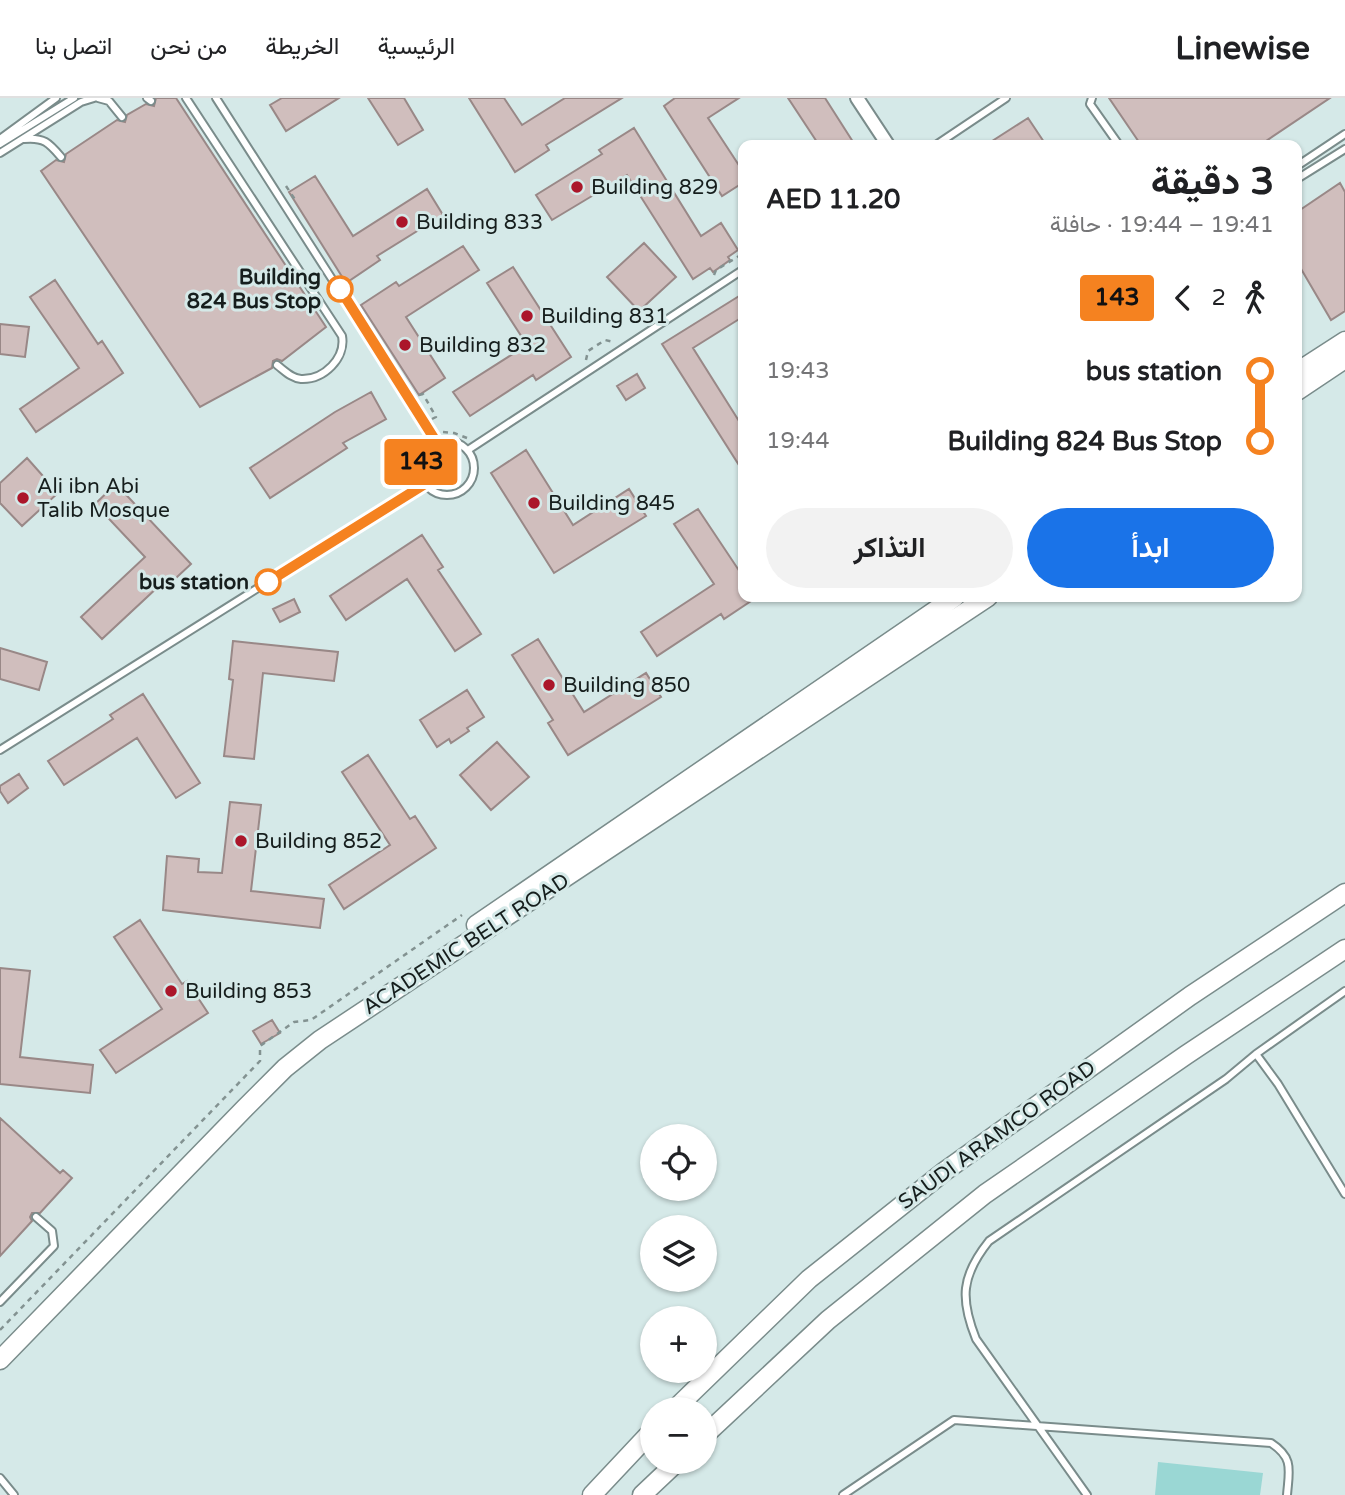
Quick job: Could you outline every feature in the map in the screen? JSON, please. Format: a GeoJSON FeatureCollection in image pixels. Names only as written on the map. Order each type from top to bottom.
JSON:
{"type":"FeatureCollection","features":[{"type":"Feature","properties":{"kind":"street"},"geometry":{"type":"LineString","coordinates":[[857,98],[885,140]]}},
{"type":"Feature","properties":{"kind":"street"},"geometry":{"type":"LineString","coordinates":[[1302,369],[1345,341]]}},
{"type":"Feature","properties":{"kind":"street"},"geometry":{"type":"LineString","coordinates":[[1302,388],[1345,359]]}},
{"type":"Feature","properties":{"kind":"street","name":"ACADEMIC BELT ROAD"},"geometry":{"type":"LineString","coordinates":[[0,1344],[293,1047],[411,970],[948,602]]}},
{"type":"Feature","properties":{"kind":"street","name":"ACADEMIC BELT ROAD"},"geometry":{"type":"LineString","coordinates":[[0,1360],[245,1108],[285,1068],[320,1040],[980,602]]}},
{"type":"Feature","properties":{"kind":"street","name":"SAUDI ARAMCO ROAD"},"geometry":{"type":"LineString","coordinates":[[687,1397],[809,1279],[944,1171],[1190,996],[1345,893]]}},
{"type":"Feature","properties":{"kind":"street","name":"SAUDI ARAMCO ROAD"},"geometry":{"type":"LineString","coordinates":[[717,1425],[828,1320],[985,1194],[1345,949]]}},
{"type":"Feature","properties":{"kind":"street"},"geometry":{"type":"LineString","coordinates":[[592,1495],[640,1444]]}},
{"type":"Feature","properties":{"kind":"street"},"geometry":{"type":"LineString","coordinates":[[642,1495],[664,1474]]}},
{"type":"Feature","properties":{"kind":"lane"},"geometry":{"type":"LineString","coordinates":[[0,141],[56,98]]}},
{"type":"Feature","properties":{"kind":"lane"},"geometry":{"type":"LineString","coordinates":[[0,141],[74,98]]}},
{"type":"Feature","properties":{"kind":"lane"},"geometry":{"type":"LineString","coordinates":[[0,153],[81,102],[96,98],[109,101],[122,117]]}},
{"type":"Feature","properties":{"kind":"lane"},"geometry":{"type":"LineString","coordinates":[[186,98],[342,336],[344,346],[335,363],[313,377],[292,377],[278,365]]}},
{"type":"Feature","properties":{"kind":"lane"},"geometry":{"type":"LineString","coordinates":[[216,98],[437,443]]}},
{"type":"Feature","properties":{"kind":"lane"},"geometry":{"type":"LineString","coordinates":[[943,140],[1006,98]]}},
{"type":"Feature","properties":{"kind":"lane"},"geometry":{"type":"LineString","coordinates":[[1092,98],[1090,104],[1115,140]]}},
{"type":"Feature","properties":{"kind":"lane"},"geometry":{"type":"LineString","coordinates":[[1302,163],[1345,134]]}},
{"type":"Feature","properties":{"kind":"lane"},"geometry":{"type":"LineString","coordinates":[[22,139],[40,138],[50,143],[61,158]]}},
{"type":"Feature","properties":{"kind":"lane"},"geometry":{"type":"LineString","coordinates":[[1302,176],[1345,149]]}},
{"type":"Feature","properties":{"kind":"lane"},"geometry":{"type":"LineString","coordinates":[[468,450],[738,273]]}},
{"type":"Feature","properties":{"kind":"lane"},"geometry":{"type":"LineString","coordinates":[[454,442],[468,450],[474,466],[470,483],[464,489],[448,495],[431,490],[425,484],[420,469],[421,461],[430,448],[437,443],[454,442]]}},
{"type":"Feature","properties":{"kind":"lane"},"geometry":{"type":"LineString","coordinates":[[0,750],[425,484]]}},
{"type":"Feature","properties":{"kind":"lane"},"geometry":{"type":"LineString","coordinates":[[1087,1495],[976,1339],[964,1296],[974,1259],[989,1241],[1226,1079],[1255,1054],[1345,991]]}},
{"type":"Feature","properties":{"kind":"lane"},"geometry":{"type":"LineString","coordinates":[[1255,1054],[1278,1084],[1342,1185],[1345,1195]]}},
{"type":"Feature","properties":{"kind":"lane"},"geometry":{"type":"LineString","coordinates":[[0,1301],[54,1246],[52,1231],[36,1217]]}},
{"type":"Feature","properties":{"kind":"lane"},"geometry":{"type":"LineString","coordinates":[[843,1495],[954,1420],[1270,1443],[1283,1452],[1289,1464],[1287,1495]]}},
{"type":"Feature","properties":{"kind":"lane"},"geometry":{"type":"LineString","coordinates":[[0,1478],[15,1495]]}},
{"type":"Feature","properties":{"kind":"path"},"geometry":{"type":"LineString","coordinates":[[278,178],[300,208]]}},
{"type":"Feature","properties":{"kind":"path"},"geometry":{"type":"LineString","coordinates":[[712,281],[716,270],[738,257]]}},
{"type":"Feature","properties":{"kind":"path"},"geometry":{"type":"LineString","coordinates":[[585,361],[588,351],[605,340],[618,342]]}},
{"type":"Feature","properties":{"kind":"path"},"geometry":{"type":"LineString","coordinates":[[419,395],[423,394],[436,417],[431,420]]}},
{"type":"Feature","properties":{"kind":"path"},"geometry":{"type":"LineString","coordinates":[[437,432],[454,433],[469,438]]}},
{"type":"Feature","properties":{"kind":"shaded area"},"geometry":{"type":"Polygon","coordinates":[[[1158,1462],[1263,1473],[1260,1495],[1155,1495],[1158,1462]]]}},
{"type":"Feature","properties":{"kind":"building"},"geometry":{"type":"Polygon","coordinates":[[[156,98],[176,98],[326,327],[282,361],[273,361],[272,368],[200,407],[41,171],[56,160],[64,162],[66,154],[117,120],[125,122],[127,115],[146,104],[154,106],[156,98]]]}},
{"type":"Feature","properties":{"kind":"building"},"geometry":{"type":"Polygon","coordinates":[[[282,98],[339,98],[286,131],[270,105],[282,98]]]}},
{"type":"Feature","properties":{"kind":"building"},"geometry":{"type":"Polygon","coordinates":[[[368,98],[404,98],[423,130],[398,145],[368,98]]]}},
{"type":"Feature","properties":{"kind":"building"},"geometry":{"type":"Polygon","coordinates":[[[469,98],[504,98],[522,125],[565,98],[622,98],[546,145],[549,150],[515,172],[469,98]]]}},
{"type":"Feature","properties":{"kind":"building"},"geometry":{"type":"Polygon","coordinates":[[[675,98],[739,98],[708,118],[738,164],[738,186],[722,196],[664,106],[675,98]]]}},
{"type":"Feature","properties":{"kind":"building"},"geometry":{"type":"Polygon","coordinates":[[[788,98],[825,98],[852,140],[816,140],[788,98]]]}},
{"type":"Feature","properties":{"kind":"building"},"geometry":{"type":"Polygon","coordinates":[[[1109,98],[1330,98],[1267,140],[1138,140],[1109,98]]]}},
{"type":"Feature","properties":{"kind":"building"},"geometry":{"type":"Polygon","coordinates":[[[1028,118],[1043,140],[994,140],[1028,118]]]}},
{"type":"Feature","properties":{"kind":"building","name":"Building 829"},"geometry":{"type":"Polygon","coordinates":[[[634,128],[701,236],[721,223],[738,250],[728,257],[730,260],[713,272],[710,268],[693,279],[627,175],[552,220],[536,195],[602,154],[599,150],[634,128]]]}},
{"type":"Feature","properties":{"kind":"building","name":"Building 833"},"geometry":{"type":"Polygon","coordinates":[[[315,176],[353,236],[427,189],[443,215],[377,256],[380,260],[346,283],[289,192],[315,176]]]}},
{"type":"Feature","properties":{"kind":"building"},"geometry":{"type":"Polygon","coordinates":[[[1340,183],[1345,192],[1345,311],[1331,320],[1302,271],[1302,209],[1340,183]]]}},
{"type":"Feature","properties":{"kind":"building"},"geometry":{"type":"Polygon","coordinates":[[[644,243],[676,277],[639,311],[607,277],[644,243]]]}},
{"type":"Feature","properties":{"kind":"building","name":"Building 832"},"geometry":{"type":"Polygon","coordinates":[[[463,246],[479,270],[406,317],[445,378],[419,395],[361,305],[396,282],[399,286],[463,246]]]}},
{"type":"Feature","properties":{"kind":"building","name":"Building 831"},"geometry":{"type":"Polygon","coordinates":[[[513,267],[571,357],[536,380],[533,375],[470,416],[453,392],[527,345],[487,283],[513,267]]]}},
{"type":"Feature","properties":{"kind":"building"},"geometry":{"type":"Polygon","coordinates":[[[55,280],[98,344],[102,341],[123,373],[36,432],[20,409],[79,368],[30,297],[55,280]]]}},
{"type":"Feature","properties":{"kind":"building"},"geometry":{"type":"Polygon","coordinates":[[[738,297],[738,320],[693,348],[738,419],[738,464],[662,344],[738,297]]]}},
{"type":"Feature","properties":{"kind":"building"},"geometry":{"type":"Polygon","coordinates":[[[0,324],[29,327],[25,357],[0,354],[0,324]]]}},
{"type":"Feature","properties":{"kind":"building"},"geometry":{"type":"Polygon","coordinates":[[[637,374],[645,388],[626,400],[617,386],[637,374]]]}},
{"type":"Feature","properties":{"kind":"building"},"geometry":{"type":"Polygon","coordinates":[[[371,392],[386,419],[343,443],[347,448],[270,498],[250,468],[335,412],[371,392]]]}},
{"type":"Feature","properties":{"kind":"building","name":"Building 845"},"geometry":{"type":"Polygon","coordinates":[[[526,450],[573,525],[629,489],[646,516],[554,573],[491,473],[526,450]]]}},
{"type":"Feature","properties":{"kind":"building"},"geometry":{"type":"Polygon","coordinates":[[[27,458],[58,493],[22,526],[0,503],[0,483],[27,458]]]}},
{"type":"Feature","properties":{"kind":"building"},"geometry":{"type":"Polygon","coordinates":[[[116,484],[191,564],[163,590],[159,586],[102,639],[81,617],[145,557],[95,504],[116,484]]]}},
{"type":"Feature","properties":{"kind":"building"},"geometry":{"type":"Polygon","coordinates":[[[698,509],[738,569],[738,602],[750,602],[724,619],[721,614],[657,656],[641,632],[714,584],[674,524],[698,509]]]}},
{"type":"Feature","properties":{"kind":"building"},"geometry":{"type":"Polygon","coordinates":[[[422,535],[443,567],[438,570],[481,634],[455,651],[407,579],[346,620],[330,596],[422,535]]]}},
{"type":"Feature","properties":{"kind":"building"},"geometry":{"type":"Polygon","coordinates":[[[294,599],[300,612],[280,622],[273,609],[294,599]]]}},
{"type":"Feature","properties":{"kind":"building","name":"Building 850"},"geometry":{"type":"Polygon","coordinates":[[[538,639],[584,712],[646,673],[661,697],[568,755],[548,723],[553,720],[512,655],[538,639]]]}},
{"type":"Feature","properties":{"kind":"building"},"geometry":{"type":"Polygon","coordinates":[[[233,641],[338,652],[334,681],[263,673],[254,759],[224,756],[233,680],[229,679],[233,641]]]}},
{"type":"Feature","properties":{"kind":"building"},"geometry":{"type":"Polygon","coordinates":[[[0,648],[47,662],[39,690],[0,679],[0,648]]]}},
{"type":"Feature","properties":{"kind":"building"},"geometry":{"type":"Polygon","coordinates":[[[467,690],[484,717],[451,743],[449,739],[437,747],[420,720],[467,690]]]}},
{"type":"Feature","properties":{"kind":"building"},"geometry":{"type":"Polygon","coordinates":[[[143,694],[200,783],[176,798],[137,738],[64,785],[48,761],[113,719],[110,715],[143,694]]]}},
{"type":"Feature","properties":{"kind":"building"},"geometry":{"type":"Polygon","coordinates":[[[497,742],[529,777],[491,810],[460,775],[497,742]]]}},
{"type":"Feature","properties":{"kind":"building"},"geometry":{"type":"Polygon","coordinates":[[[368,755],[410,819],[415,816],[436,848],[344,909],[329,885],[390,845],[342,772],[368,755]]]}},
{"type":"Feature","properties":{"kind":"building"},"geometry":{"type":"Polygon","coordinates":[[[19,774],[28,788],[8,803],[0,791],[0,786],[19,774]]]}},
{"type":"Feature","properties":{"kind":"building","name":"Building 852"},"geometry":{"type":"Polygon","coordinates":[[[230,802],[261,805],[251,891],[324,899],[320,928],[163,910],[167,856],[199,859],[198,872],[222,873],[230,802]]]}},
{"type":"Feature","properties":{"kind":"building","name":"Building 853"},"geometry":{"type":"Polygon","coordinates":[[[140,920],[182,984],[187,981],[208,1013],[116,1073],[100,1050],[162,1009],[114,937],[140,920]]]}},
{"type":"Feature","properties":{"kind":"building"},"geometry":{"type":"Polygon","coordinates":[[[0,968],[30,971],[20,1057],[93,1065],[90,1093],[0,1084],[0,968]]]}},
{"type":"Feature","properties":{"kind":"building"},"geometry":{"type":"Polygon","coordinates":[[[272,1020],[280,1033],[261,1044],[253,1031],[272,1020]]]}},
{"type":"Feature","properties":{"kind":"building"},"geometry":{"type":"Polygon","coordinates":[[[0,1118],[60,1173],[63,1170],[72,1178],[40,1213],[32,1213],[32,1221],[0,1256],[0,1118]]]}},
{"type":"Feature","properties":{"kind":"bus line","name":"143"},"geometry":{"type":"LineString","coordinates":[[268,582],[425,484],[420,469],[421,461],[424,454],[437,443],[340,289]]}},
{"type":"Feature","properties":{"kind":"place","name":"Building 829"},"geometry":{"type":"Point","coordinates":[577,187]}},
{"type":"Feature","properties":{"kind":"place","name":"Building 833"},"geometry":{"type":"Point","coordinates":[402,222]}},
{"type":"Feature","properties":{"kind":"place","name":"Building 824 Bus Stop"},"geometry":{"type":"Point","coordinates":[340,289]}},
{"type":"Feature","properties":{"kind":"place","name":"Building 831"},"geometry":{"type":"Point","coordinates":[527,316]}},
{"type":"Feature","properties":{"kind":"place","name":"Building 832"},"geometry":{"type":"Point","coordinates":[405,345]}},
{"type":"Feature","properties":{"kind":"place","name":"Ali ibn Abi Talib Mosque"},"geometry":{"type":"Point","coordinates":[23,498]}},
{"type":"Feature","properties":{"kind":"place","name":"Building 845"},"geometry":{"type":"Point","coordinates":[534,503]}},
{"type":"Feature","properties":{"kind":"place","name":"bus station"},"geometry":{"type":"Point","coordinates":[268,582]}},
{"type":"Feature","properties":{"kind":"place","name":"Building 850"},"geometry":{"type":"Point","coordinates":[549,685]}},
{"type":"Feature","properties":{"kind":"place","name":"Building 852"},"geometry":{"type":"Point","coordinates":[241,841]}},
{"type":"Feature","properties":{"kind":"place","name":"Building 853"},"geometry":{"type":"Point","coordinates":[171,991]}}]}
